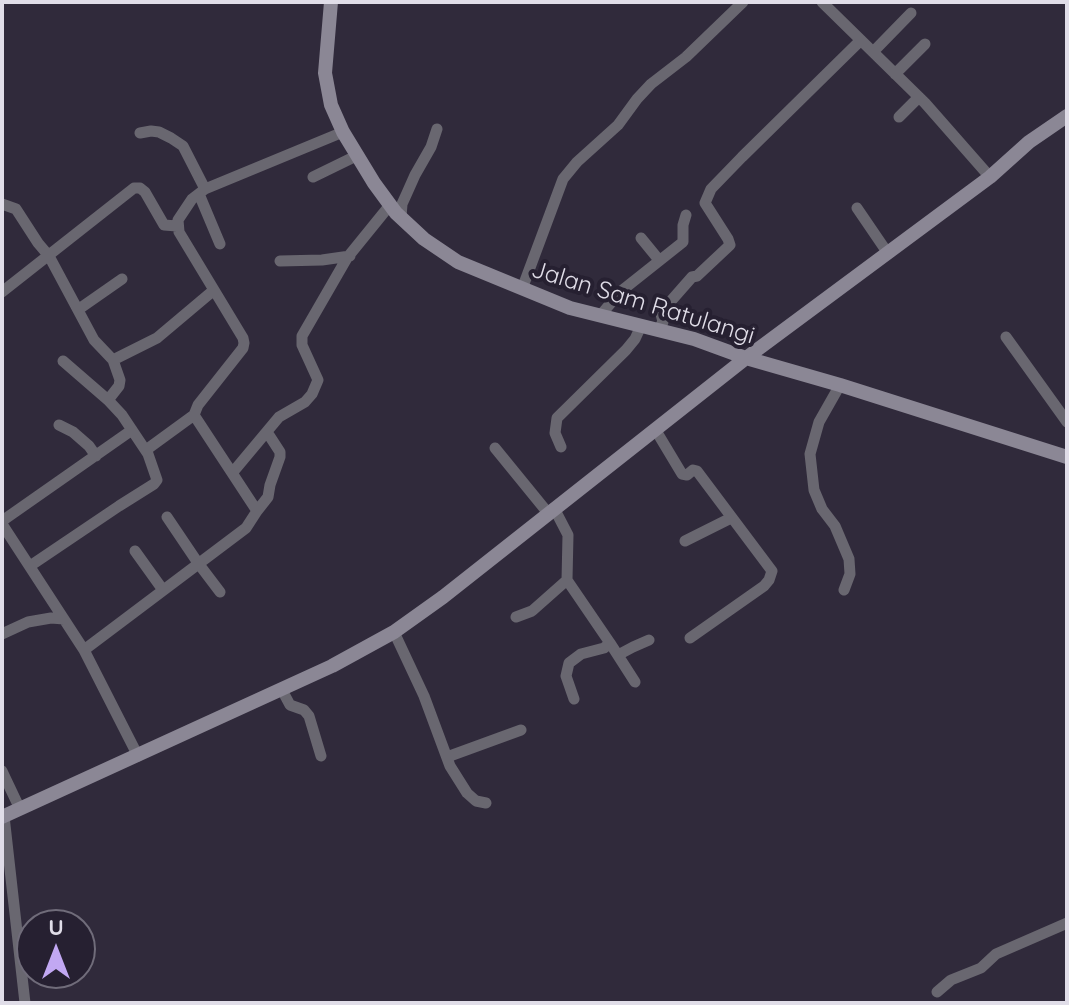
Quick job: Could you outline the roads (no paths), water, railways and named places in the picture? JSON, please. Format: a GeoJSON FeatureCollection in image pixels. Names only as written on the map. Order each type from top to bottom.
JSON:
{"type":"FeatureCollection","features":[{"type":"Feature","properties":{"kind":"main road","name":"Jalan Sam Ratulangi"},"geometry":{"type":"LineString","coordinates":[[331,2],[325,73],[331,105],[343,132],[390,205],[424,239],[458,262],[570,308],[694,339],[746,358],[1067,457]]}},
{"type":"Feature","properties":{"kind":"main road"},"geometry":{"type":"LineString","coordinates":[[3,817],[282,690],[394,632],[443,597],[746,358],[1067,116]]}},
{"type":"Feature","properties":{"kind":"street"},"geometry":{"type":"LineString","coordinates":[[522,289],[563,179],[618,125],[651,84],[686,57],[743,2]]}},
{"type":"Feature","properties":{"kind":"street"},"geometry":{"type":"LineString","coordinates":[[822,2],[919,97],[990,177]]}},
{"type":"Feature","properties":{"kind":"street"},"geometry":{"type":"LineString","coordinates":[[873,52],[911,13]]}},
{"type":"Feature","properties":{"kind":"street"},"geometry":{"type":"LineString","coordinates":[[658,330],[663,324],[663,310],[692,277],[697,276],[730,245],[705,203],[711,189],[861,40]]}},
{"type":"Feature","properties":{"kind":"street"},"geometry":{"type":"LineString","coordinates":[[895,74],[925,44]]}},
{"type":"Feature","properties":{"kind":"street"},"geometry":{"type":"LineString","coordinates":[[899,117],[919,97]]}},
{"type":"Feature","properties":{"kind":"street"},"geometry":{"type":"LineString","coordinates":[[401,217],[402,204],[437,129]]}},
{"type":"Feature","properties":{"kind":"street"},"geometry":{"type":"LineString","coordinates":[[140,133],[159,132],[183,146],[220,244]]}},
{"type":"Feature","properties":{"kind":"street"},"geometry":{"type":"LineString","coordinates":[[146,450],[194,415],[198,405],[244,343],[177,226],[181,213],[202,192],[343,132]]}},
{"type":"Feature","properties":{"kind":"street"},"geometry":{"type":"LineString","coordinates":[[313,177],[356,156]]}},
{"type":"Feature","properties":{"kind":"street"},"geometry":{"type":"LineString","coordinates":[[2,292],[137,187],[145,192],[164,225],[177,226]]}},
{"type":"Feature","properties":{"kind":"street"},"geometry":{"type":"LineString","coordinates":[[2,204],[16,209],[49,256],[94,340],[113,360],[120,380],[108,400]]}},
{"type":"Feature","properties":{"kind":"street"},"geometry":{"type":"LineString","coordinates":[[233,472],[279,417],[305,402],[312,394],[318,380],[302,345],[302,336],[350,256],[390,205]]}},
{"type":"Feature","properties":{"kind":"street"},"geometry":{"type":"LineString","coordinates":[[857,208],[887,252]]}},
{"type":"Feature","properties":{"kind":"street"},"geometry":{"type":"LineString","coordinates":[[600,316],[620,292],[683,242],[686,215]]}},
{"type":"Feature","properties":{"kind":"street"},"geometry":{"type":"LineString","coordinates":[[641,238],[659,260]]}},
{"type":"Feature","properties":{"kind":"street"},"geometry":{"type":"LineString","coordinates":[[280,261],[350,256]]}},
{"type":"Feature","properties":{"kind":"street"},"geometry":{"type":"LineString","coordinates":[[79,309],[122,279]]}},
{"type":"Feature","properties":{"kind":"street"},"geometry":{"type":"LineString","coordinates":[[113,360],[157,338],[214,290]]}},
{"type":"Feature","properties":{"kind":"street"},"geometry":{"type":"LineString","coordinates":[[561,447],[555,433],[557,418],[626,350],[641,326]]}},
{"type":"Feature","properties":{"kind":"street"},"geometry":{"type":"LineString","coordinates":[[1006,337],[1067,422]]}},
{"type":"Feature","properties":{"kind":"street"},"geometry":{"type":"LineString","coordinates":[[30,566],[154,484],[156,475],[146,450],[108,400],[63,361]]}},
{"type":"Feature","properties":{"kind":"street"},"geometry":{"type":"LineString","coordinates":[[840,385],[819,422],[810,454],[814,490],[822,509],[835,526],[849,559],[850,574],[844,590]]}},
{"type":"Feature","properties":{"kind":"street"},"geometry":{"type":"LineString","coordinates":[[194,415],[257,511]]}},
{"type":"Feature","properties":{"kind":"street"},"geometry":{"type":"LineString","coordinates":[[59,425],[73,432],[96,456]]}},
{"type":"Feature","properties":{"kind":"street"},"geometry":{"type":"LineString","coordinates":[[655,429],[682,474],[696,470],[771,568],[771,575],[764,586],[690,638]]}},
{"type":"Feature","properties":{"kind":"street"},"geometry":{"type":"LineString","coordinates":[[132,430],[2,522],[84,650],[138,756]]}},
{"type":"Feature","properties":{"kind":"street"},"geometry":{"type":"LineString","coordinates":[[84,650],[246,528],[266,501],[280,457],[267,432]]}},
{"type":"Feature","properties":{"kind":"street"},"geometry":{"type":"LineString","coordinates":[[495,448],[551,510],[568,535],[567,580],[635,682]]}},
{"type":"Feature","properties":{"kind":"street"},"geometry":{"type":"LineString","coordinates":[[167,517],[220,592]]}},
{"type":"Feature","properties":{"kind":"street"},"geometry":{"type":"LineString","coordinates":[[685,541],[731,518]]}},
{"type":"Feature","properties":{"kind":"street"},"geometry":{"type":"LineString","coordinates":[[135,551],[163,590]]}},
{"type":"Feature","properties":{"kind":"street"},"geometry":{"type":"LineString","coordinates":[[516,617],[532,611],[567,580]]}},
{"type":"Feature","properties":{"kind":"street"},"geometry":{"type":"LineString","coordinates":[[2,634],[28,622],[64,619]]}},
{"type":"Feature","properties":{"kind":"street"},"geometry":{"type":"LineString","coordinates":[[394,632],[424,696],[447,757],[467,793],[476,801],[486,803]]}},
{"type":"Feature","properties":{"kind":"street"},"geometry":{"type":"LineString","coordinates":[[618,655],[649,640]]}},
{"type":"Feature","properties":{"kind":"street"},"geometry":{"type":"LineString","coordinates":[[574,699],[566,676],[569,663],[581,654],[610,643]]}},
{"type":"Feature","properties":{"kind":"street"},"geometry":{"type":"LineString","coordinates":[[282,690],[290,705],[307,713],[321,756]]}},
{"type":"Feature","properties":{"kind":"street"},"geometry":{"type":"LineString","coordinates":[[447,757],[521,730]]}},
{"type":"Feature","properties":{"kind":"street"},"geometry":{"type":"LineString","coordinates":[[2,771],[20,809]]}},
{"type":"Feature","properties":{"kind":"street"},"geometry":{"type":"LineString","coordinates":[[3,817],[24,1003]]}},
{"type":"Feature","properties":{"kind":"street"},"geometry":{"type":"LineString","coordinates":[[937,992],[951,980],[981,968],[996,954],[1067,923]]}}]}
